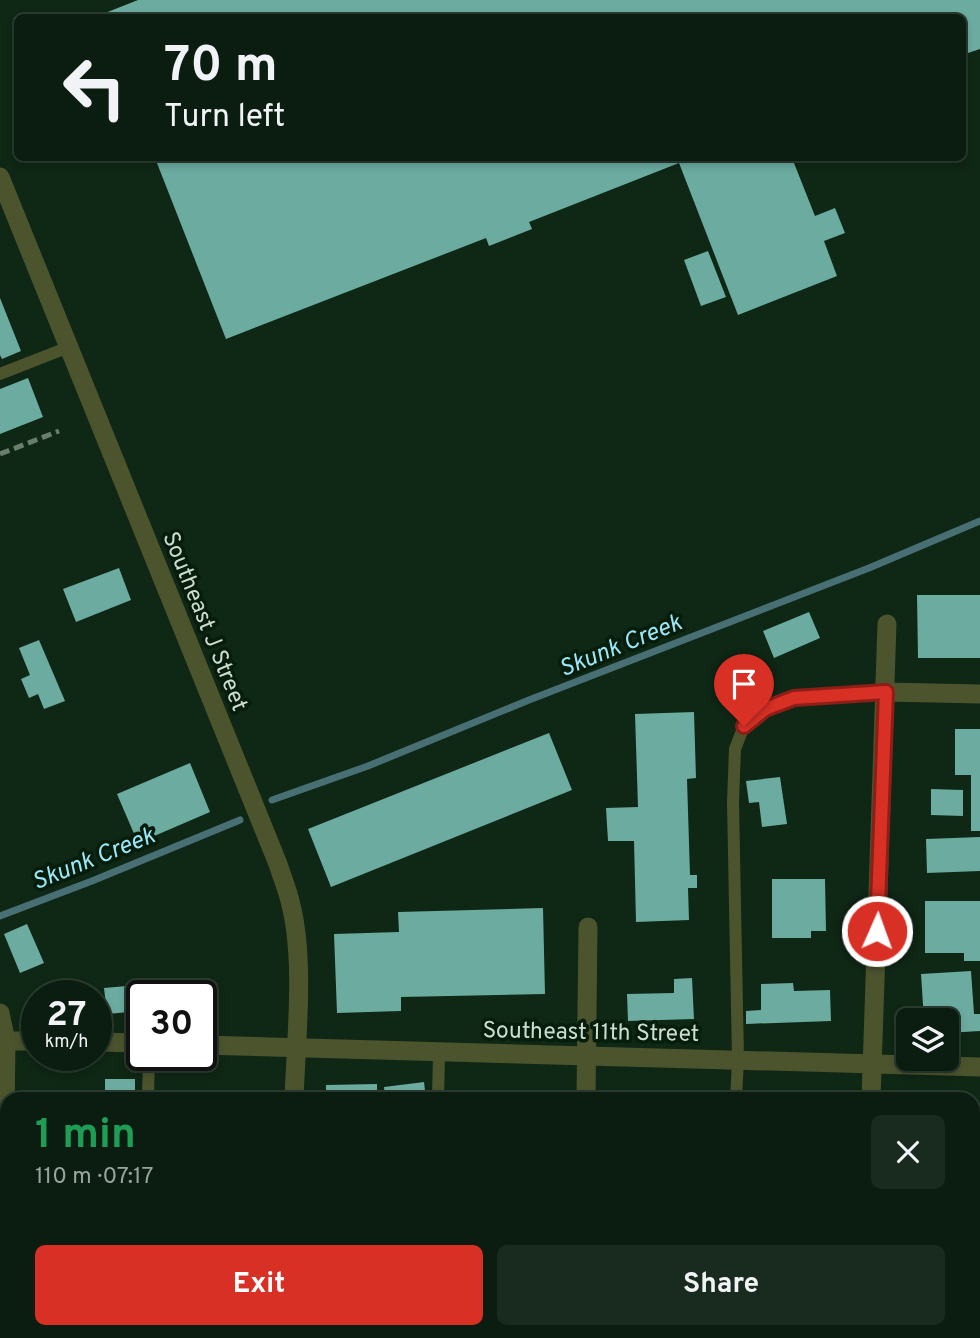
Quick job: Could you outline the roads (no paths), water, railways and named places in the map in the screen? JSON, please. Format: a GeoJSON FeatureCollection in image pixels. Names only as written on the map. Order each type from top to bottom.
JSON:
{"type":"FeatureCollection","features":[{"type":"Feature","properties":{"kind":"street","name":"Southeast J Street"},"geometry":{"type":"LineString","coordinates":[[0,177],[278,864],[291,905],[296,937],[294,1092]]}},
{"type":"Feature","properties":{"kind":"street"},"geometry":{"type":"LineString","coordinates":[[871,1092],[887,624]]}},
{"type":"Feature","properties":{"kind":"street"},"geometry":{"type":"LineString","coordinates":[[886,692],[980,694]]}},
{"type":"Feature","properties":{"kind":"street"},"geometry":{"type":"LineString","coordinates":[[586,1092],[588,927]]}},
{"type":"Feature","properties":{"kind":"street"},"geometry":{"type":"LineString","coordinates":[[0,1013],[6,1041],[5,1092]]}},
{"type":"Feature","properties":{"kind":"street"},"geometry":{"type":"LineString","coordinates":[[6,1041],[21,1041]]}},
{"type":"Feature","properties":{"kind":"street","name":"Southeast 11th Street"},"geometry":{"type":"LineString","coordinates":[[217,1046],[980,1067]]}},
{"type":"Feature","properties":{"kind":"lane"},"geometry":{"type":"LineString","coordinates":[[0,374],[69,347]]}},
{"type":"Feature","properties":{"kind":"lane"},"geometry":{"type":"LineString","coordinates":[[736,1092],[733,802],[735,749],[744,726],[765,709],[794,698],[886,692]]}},
{"type":"Feature","properties":{"kind":"lane"},"geometry":{"type":"LineString","coordinates":[[438,1092],[439,1052]]}},
{"type":"Feature","properties":{"kind":"lane"},"geometry":{"type":"LineString","coordinates":[[148,1092],[149,1071]]}},
{"type":"Feature","properties":{"kind":"waterway","name":"Skunk Creek"},"geometry":{"type":"LineString","coordinates":[[272,800],[368,766],[529,700],[869,568],[980,521]]}},
{"type":"Feature","properties":{"kind":"waterway","name":"Skunk Creek"},"geometry":{"type":"LineString","coordinates":[[0,916],[240,820]]}},
{"type":"Feature","properties":{"kind":"railway"},"geometry":{"type":"LineString","coordinates":[[0,454],[59,431]]}}]}
